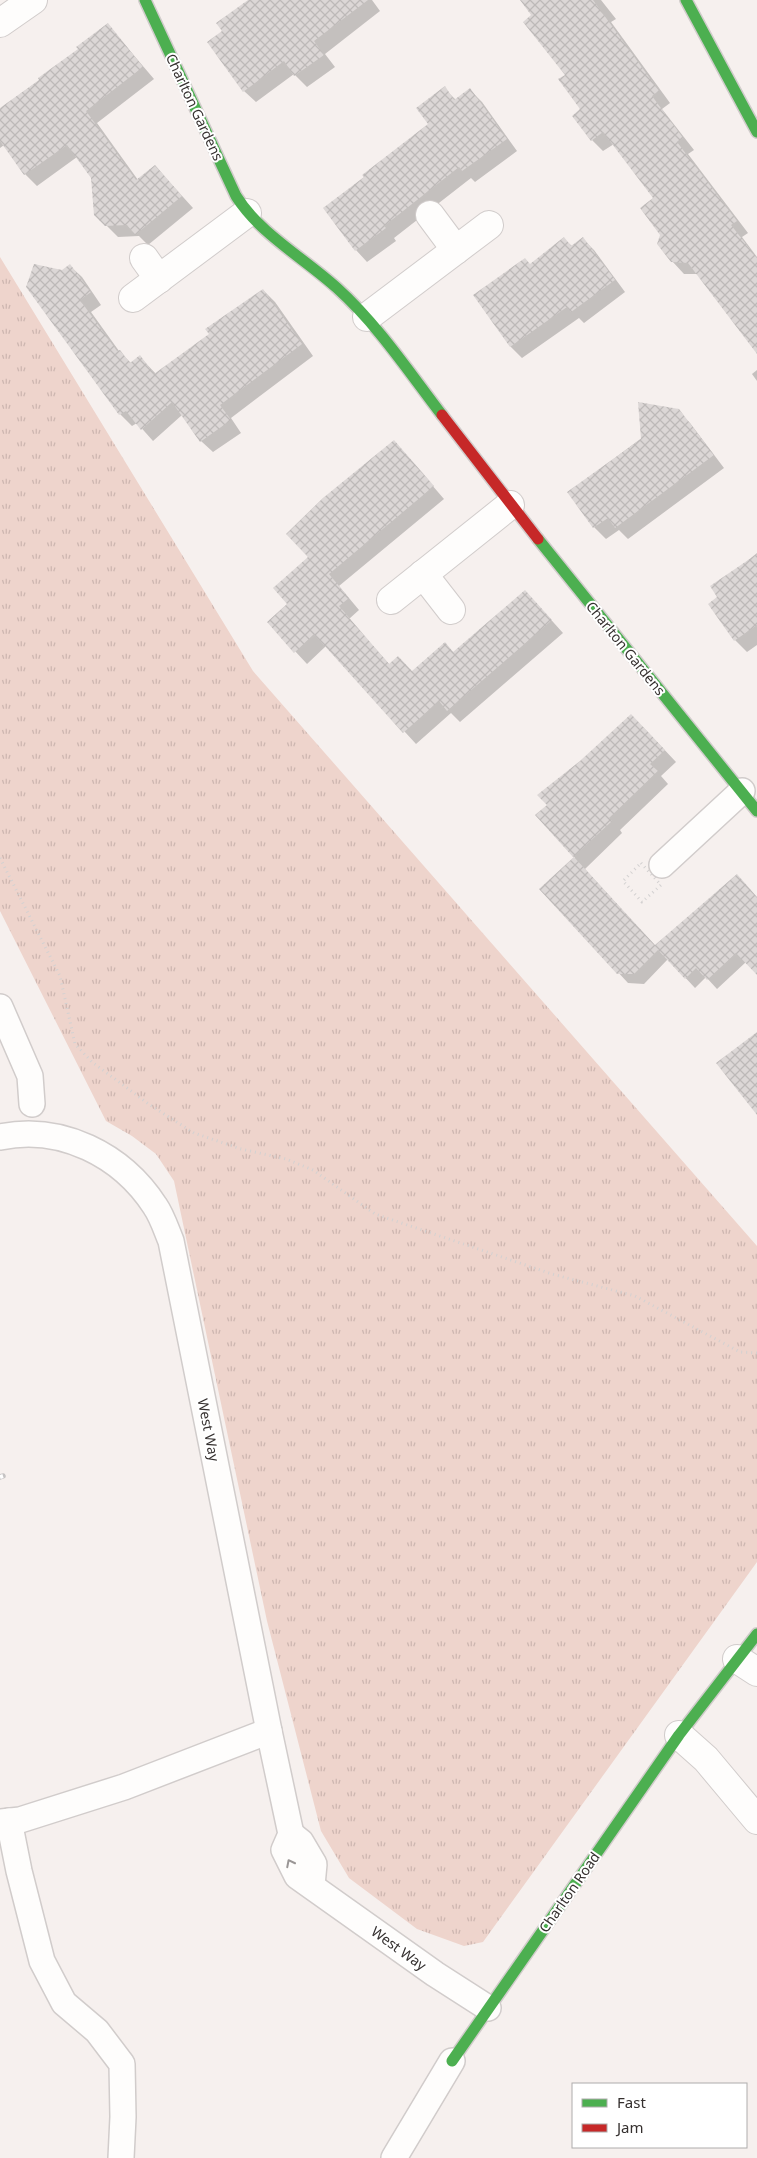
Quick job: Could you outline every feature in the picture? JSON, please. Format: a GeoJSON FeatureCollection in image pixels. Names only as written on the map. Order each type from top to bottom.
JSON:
{"type":"FeatureCollection","features":[{"type":"Feature","properties":{"kind":"street"},"geometry":{"type":"LineString","coordinates":[[0,23],[33,0]]}},
{"type":"Feature","properties":{"kind":"street","name":"Charlton Gardens"},"geometry":{"type":"LineString","coordinates":[[145,0],[236,196],[247,213],[337,288],[367,317],[510,505],[757,811]]}},
{"type":"Feature","properties":{"kind":"street"},"geometry":{"type":"LineString","coordinates":[[686,0],[757,132]]}},
{"type":"Feature","properties":{"kind":"street"},"geometry":{"type":"LineString","coordinates":[[133,298],[152,269],[247,213]]}},
{"type":"Feature","properties":{"kind":"street"},"geometry":{"type":"LineString","coordinates":[[430,216],[456,250]]}},
{"type":"Feature","properties":{"kind":"street"},"geometry":{"type":"LineString","coordinates":[[367,317],[489,225]]}},
{"type":"Feature","properties":{"kind":"street"},"geometry":{"type":"LineString","coordinates":[[390,600],[510,505]]}},
{"type":"Feature","properties":{"kind":"street"},"geometry":{"type":"LineString","coordinates":[[423,574],[452,610]]}},
{"type":"Feature","properties":{"kind":"street","name":"Charlton Road"},"geometry":{"type":"LineString","coordinates":[[452,2061],[679,1735],[747,1666],[757,1634]]}},
{"type":"Feature","properties":{"kind":"street"},"geometry":{"type":"LineString","coordinates":[[679,1735],[706,1759],[757,1820]]}},
{"type":"Feature","properties":{"kind":"lane"},"geometry":{"type":"LineString","coordinates":[[662,865],[742,791]]}},
{"type":"Feature","properties":{"kind":"lane"},"geometry":{"type":"LineString","coordinates":[[0,1007],[30,1076],[32,1104]]}},
{"type":"Feature","properties":{"kind":"lane","name":"West Way"},"geometry":{"type":"LineString","coordinates":[[0,1137],[47,1134],[80,1144],[112,1160],[141,1186],[156,1207],[171,1241],[291,1834],[284,1850],[297,1876],[435,1974],[488,2008]]}},
{"type":"Feature","properties":{"kind":"lane"},"geometry":{"type":"LineString","coordinates":[[121,2158],[124,2117],[122,2064],[96,2031],[64,2003],[42,1961],[4,1821],[20,1820],[124,1787],[269,1731]]}},
{"type":"Feature","properties":{"kind":"lane","name":"Charlton Road"},"geometry":{"type":"LineString","coordinates":[[394,2158],[452,2061]]}},
{"type":"Feature","properties":{"kind":"path"},"geometry":{"type":"LineString","coordinates":[[0,858],[60,976],[75,1044],[92,1062],[150,1105],[194,1133],[241,1149],[286,1159],[313,1170],[375,1214],[552,1274],[635,1296],[740,1352],[757,1353]]}},
{"type":"Feature","properties":{"kind":"green space"},"geometry":{"type":"Polygon","coordinates":[[[0,257],[253,671],[757,1246],[757,1562],[483,1942],[464,1946],[417,1929],[349,1878],[321,1831],[267,1621],[174,1181],[156,1154],[132,1136],[106,1121],[0,911],[0,257]]]}},
{"type":"Feature","properties":{"kind":"building"},"geometry":{"type":"Polygon","coordinates":[[[248,0],[368,0],[314,41],[324,55],[294,76],[284,61],[243,92],[207,42],[222,31],[216,23],[248,0]]]}},
{"type":"Feature","properties":{"kind":"building"},"geometry":{"type":"Polygon","coordinates":[[[520,0],[593,0],[659,91],[652,96],[683,138],[677,142],[737,221],[731,225],[757,258],[757,354],[688,263],[671,262],[657,244],[660,235],[640,208],[653,198],[603,132],[591,141],[572,116],[580,109],[558,79],[565,75],[523,22],[531,15],[520,0]]]}},
{"type":"Feature","properties":{"kind":"building"},"geometry":{"type":"Polygon","coordinates":[[[108,23],[143,67],[86,111],[136,180],[155,165],[182,196],[135,235],[127,225],[105,226],[94,215],[91,178],[67,145],[24,175],[0,141],[0,108],[39,80],[38,78],[78,49],[76,47],[108,23]]]}},
{"type":"Feature","properties":{"kind":"building"},"geometry":{"type":"Polygon","coordinates":[[[445,86],[454,100],[470,88],[507,139],[462,171],[459,167],[384,226],[386,228],[355,251],[323,208],[428,124],[416,108],[445,86]]]}},
{"type":"Feature","properties":{"kind":"building"},"geometry":{"type":"Polygon","coordinates":[[[564,237],[571,246],[583,237],[615,280],[571,312],[567,307],[510,347],[473,295],[525,258],[530,264],[564,237]]]}},
{"type":"Feature","properties":{"kind":"building"},"geometry":{"type":"Polygon","coordinates":[[[34,264],[62,270],[70,264],[91,292],[80,300],[117,351],[120,350],[130,363],[140,355],[154,374],[209,334],[205,329],[263,289],[302,344],[220,405],[231,420],[200,442],[172,402],[141,430],[126,411],[119,415],[26,287],[34,264]]]}},
{"type":"Feature","properties":{"kind":"building"},"geometry":{"type":"Polygon","coordinates":[[[638,402],[679,409],[714,455],[615,528],[608,518],[593,528],[567,492],[641,439],[638,402]]]}},
{"type":"Feature","properties":{"kind":"building"},"geometry":{"type":"Polygon","coordinates":[[[394,440],[434,486],[329,574],[349,598],[339,606],[389,664],[398,656],[412,671],[445,642],[453,652],[525,590],[552,620],[447,711],[439,701],[403,733],[314,634],[294,653],[267,622],[287,604],[273,588],[308,557],[286,534],[323,498],[394,440]]]}},
{"type":"Feature","properties":{"kind":"building"},"geometry":{"type":"Polygon","coordinates":[[[757,554],[757,625],[734,641],[708,604],[717,597],[710,586],[757,554]]]}},
{"type":"Feature","properties":{"kind":"building"},"geometry":{"type":"Polygon","coordinates":[[[631,714],[665,750],[650,764],[658,771],[609,818],[612,821],[573,857],[535,815],[547,805],[537,795],[580,761],[631,714]]]}},
{"type":"Feature","properties":{"kind":"building"},"geometry":{"type":"Polygon","coordinates":[[[574,857],[655,945],[737,874],[757,897],[757,975],[736,953],[707,980],[696,968],[685,979],[658,950],[634,974],[617,974],[539,889],[574,857]]]}},
{"type":"Feature","properties":{"kind":"building"},"geometry":{"type":"Polygon","coordinates":[[[757,1032],[757,1115],[716,1063],[757,1032]]]}},
{"type":"Feature","properties":{"kind":"traffic: fast"},"geometry":{"type":"LineString","coordinates":[[145,0],[236,196],[246,210],[270,234],[352,302],[392,349],[442,415]]}},
{"type":"Feature","properties":{"kind":"traffic: fast"},"geometry":{"type":"LineString","coordinates":[[686,0],[757,132]]}},
{"type":"Feature","properties":{"kind":"traffic: fast"},"geometry":{"type":"LineString","coordinates":[[538,539],[757,811]]}},
{"type":"Feature","properties":{"kind":"traffic: fast"},"geometry":{"type":"LineString","coordinates":[[452,2061],[679,1735],[757,1634]]}},
{"type":"Feature","properties":{"kind":"traffic: jam"},"geometry":{"type":"LineString","coordinates":[[442,415],[538,539]]}}]}
